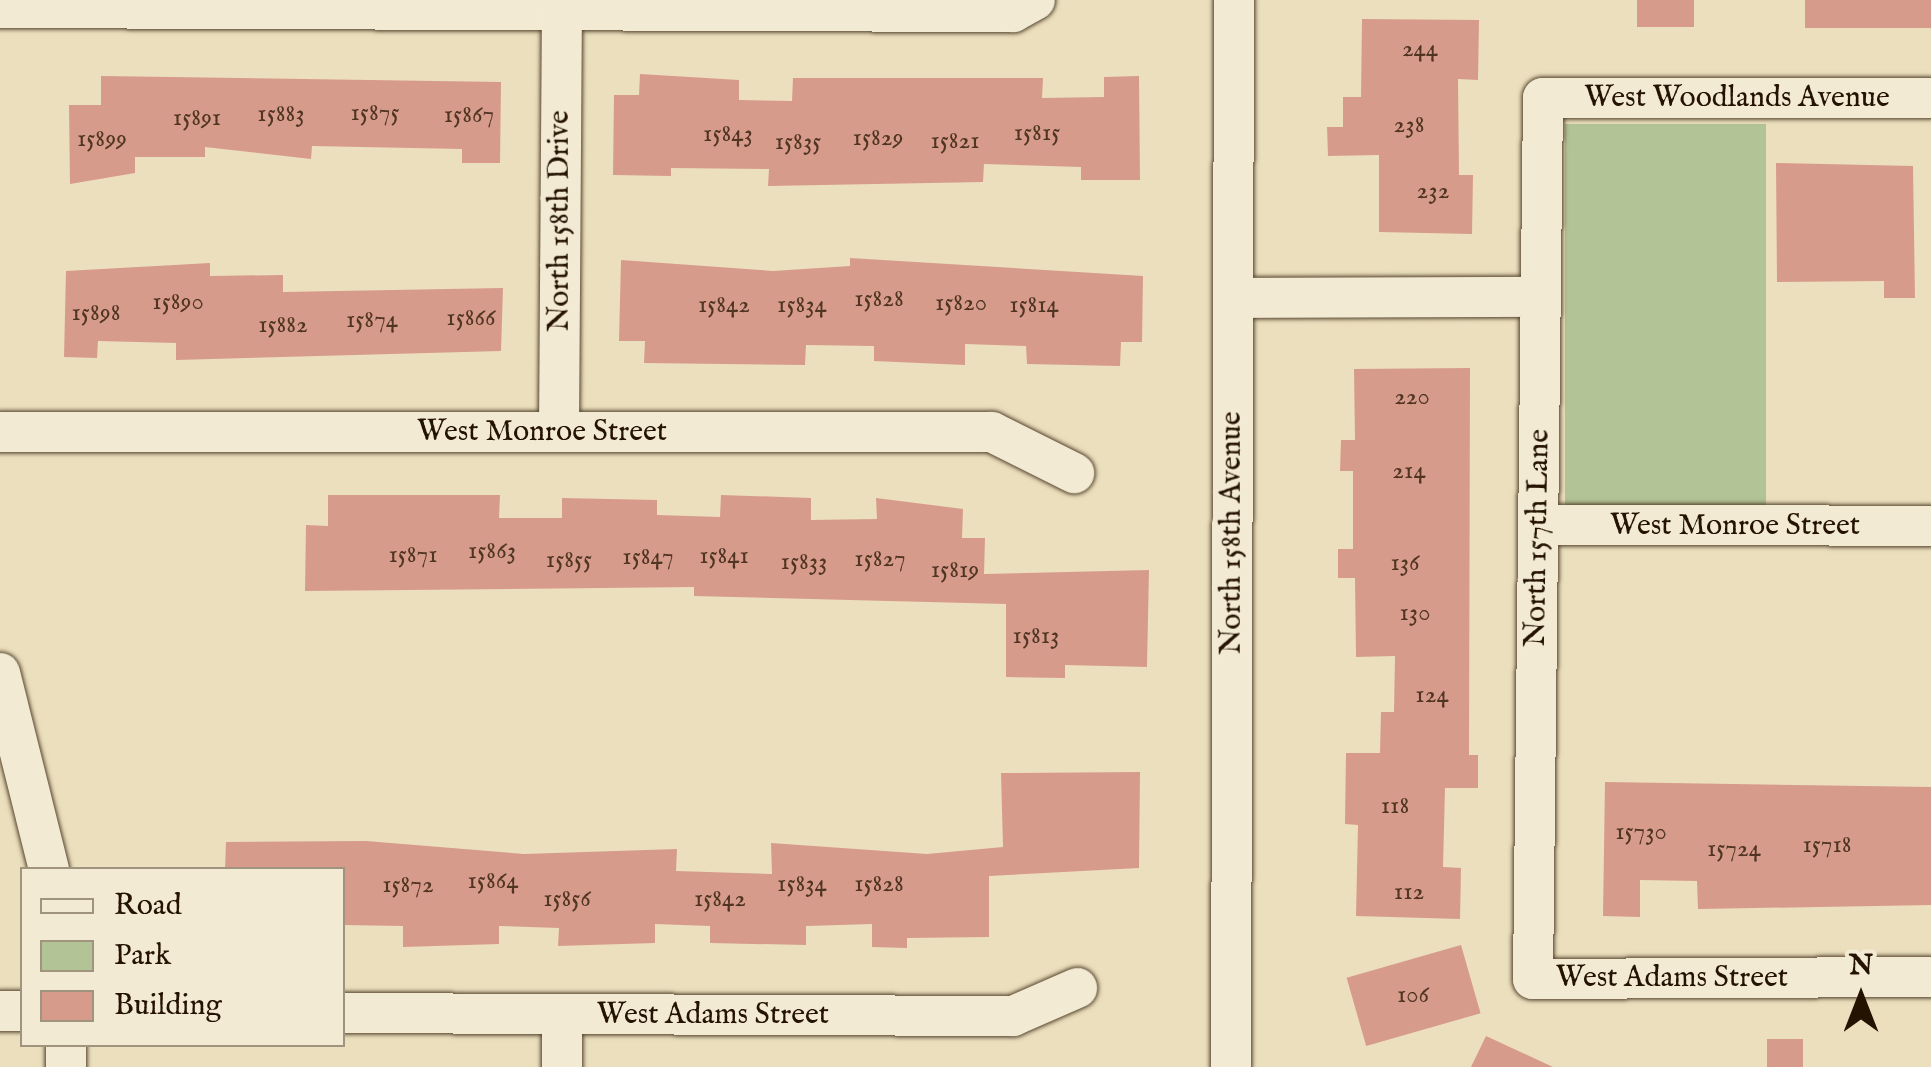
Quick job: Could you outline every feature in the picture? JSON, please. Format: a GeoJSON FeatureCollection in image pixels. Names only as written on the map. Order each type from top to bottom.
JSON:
{"type":"FeatureCollection","features":[{"type":"Feature","properties":{"kind":"street"},"geometry":{"type":"LineString","coordinates":[[0,8],[1013,12],[1035,0]]}},
{"type":"Feature","properties":{"kind":"street","name":"North 158th Avenue"},"geometry":{"type":"LineString","coordinates":[[1231,1067],[1234,0]]}},
{"type":"Feature","properties":{"kind":"street","name":"North 158th Drive"},"geometry":{"type":"LineString","coordinates":[[559,432],[562,10]]}},
{"type":"Feature","properties":{"kind":"street","name":"West Woodlands Avenue"},"geometry":{"type":"LineString","coordinates":[[1543,98],[1931,98]]}},
{"type":"Feature","properties":{"kind":"street","name":"North 157th Lane"},"geometry":{"type":"LineString","coordinates":[[1533,978],[1543,98]]}},
{"type":"Feature","properties":{"kind":"street"},"geometry":{"type":"LineString","coordinates":[[1233,298],[1541,297]]}},
{"type":"Feature","properties":{"kind":"street","name":"West Monroe Street"},"geometry":{"type":"LineString","coordinates":[[0,432],[992,432],[1074,473]]}},
{"type":"Feature","properties":{"kind":"street","name":"West Monroe Street"},"geometry":{"type":"LineString","coordinates":[[1538,524],[1931,526]]}},
{"type":"Feature","properties":{"kind":"street"},"geometry":{"type":"LineString","coordinates":[[0,673],[48,867]]}},
{"type":"Feature","properties":{"kind":"street","name":"West Adams Street"},"geometry":{"type":"LineString","coordinates":[[1533,978],[1931,977]]}},
{"type":"Feature","properties":{"kind":"street","name":"West Adams Street"},"geometry":{"type":"LineString","coordinates":[[345,1013],[1013,1016],[1077,988]]}},
{"type":"Feature","properties":{"kind":"street"},"geometry":{"type":"LineString","coordinates":[[562,1014],[562,1067]]}},
{"type":"Feature","properties":{"kind":"green space"},"geometry":{"type":"Polygon","coordinates":[[[1565,124],[1766,124],[1766,505],[1565,505],[1565,124]]]}},
{"type":"Feature","properties":{"kind":"building"},"geometry":{"type":"Polygon","coordinates":[[[1637,0],[1694,0],[1694,27],[1637,27],[1637,0]]]}},
{"type":"Feature","properties":{"kind":"building"},"geometry":{"type":"Polygon","coordinates":[[[1805,0],[1931,0],[1931,28],[1805,28],[1805,0]]]}},
{"type":"Feature","properties":{"kind":"building"},"geometry":{"type":"Polygon","coordinates":[[[1362,19],[1479,20],[1478,80],[1458,79],[1459,175],[1473,175],[1472,234],[1379,232],[1379,155],[1328,156],[1327,127],[1343,127],[1343,97],[1361,97],[1362,19]]]}},
{"type":"Feature","properties":{"kind":"building"},"geometry":{"type":"Polygon","coordinates":[[[640,74],[739,80],[739,100],[792,101],[793,78],[1043,78],[1042,98],[1104,97],[1104,77],[1139,76],[1140,180],[1081,180],[1081,167],[984,164],[983,182],[768,186],[769,169],[671,168],[671,176],[613,175],[614,95],[639,95],[640,74]]]}},
{"type":"Feature","properties":{"kind":"building"},"geometry":{"type":"Polygon","coordinates":[[[101,76],[501,82],[500,163],[462,163],[462,149],[312,146],[311,159],[205,147],[205,157],[135,157],[135,173],[70,184],[69,105],[101,105],[101,76]]]}},
{"type":"Feature","properties":{"kind":"building"},"geometry":{"type":"Polygon","coordinates":[[[1776,163],[1913,166],[1915,298],[1884,298],[1884,281],[1777,282],[1776,163]]]}},
{"type":"Feature","properties":{"kind":"building"},"geometry":{"type":"Polygon","coordinates":[[[850,258],[1143,276],[1142,342],[1121,342],[1120,366],[1027,364],[1026,346],[965,344],[965,365],[874,361],[874,346],[806,345],[805,365],[644,363],[645,341],[619,341],[621,260],[773,271],[850,266],[850,258]]]}},
{"type":"Feature","properties":{"kind":"building"},"geometry":{"type":"Polygon","coordinates":[[[210,263],[210,276],[283,275],[283,292],[503,288],[501,351],[176,360],[176,343],[98,341],[97,358],[64,357],[66,271],[210,263]]]}},
{"type":"Feature","properties":{"kind":"building"},"geometry":{"type":"Polygon","coordinates":[[[1470,368],[1469,755],[1478,755],[1478,788],[1445,788],[1443,867],[1461,868],[1460,919],[1356,916],[1358,825],[1345,824],[1346,753],[1380,753],[1381,712],[1394,712],[1395,656],[1356,657],[1355,578],[1338,578],[1338,549],[1353,549],[1353,471],[1340,471],[1341,440],[1355,440],[1354,369],[1470,368]]]}},
{"type":"Feature","properties":{"kind":"building"},"geometry":{"type":"Polygon","coordinates":[[[328,495],[500,495],[499,518],[562,518],[562,498],[657,500],[657,515],[720,517],[721,495],[811,498],[811,520],[877,519],[876,498],[963,509],[962,538],[985,538],[984,574],[1149,570],[1147,667],[1065,665],[1065,678],[1006,677],[1006,604],[694,596],[694,587],[305,591],[306,525],[328,526],[328,495]]]}},
{"type":"Feature","properties":{"kind":"building"},"geometry":{"type":"Polygon","coordinates":[[[1140,772],[1139,868],[989,876],[989,937],[907,938],[907,948],[872,947],[872,924],[806,926],[806,945],[710,943],[710,926],[655,924],[655,943],[558,946],[559,928],[499,926],[499,944],[403,947],[403,926],[345,925],[345,867],[225,867],[226,842],[366,841],[524,854],[677,849],[676,871],[772,874],[771,843],[927,854],[1003,847],[1001,773],[1140,772]]]}},
{"type":"Feature","properties":{"kind":"building"},"geometry":{"type":"Polygon","coordinates":[[[1605,782],[1931,787],[1931,905],[1698,909],[1697,881],[1640,880],[1640,917],[1603,916],[1605,782]]]}},
{"type":"Feature","properties":{"kind":"building"},"geometry":{"type":"Polygon","coordinates":[[[1461,945],[1481,1013],[1366,1046],[1347,978],[1461,945]]]}},
{"type":"Feature","properties":{"kind":"building"},"geometry":{"type":"Polygon","coordinates":[[[1486,1036],[1553,1067],[1471,1067],[1486,1036]]]}},
{"type":"Feature","properties":{"kind":"building"},"geometry":{"type":"Polygon","coordinates":[[[1767,1039],[1803,1039],[1803,1067],[1767,1067],[1767,1039]]]}}]}
